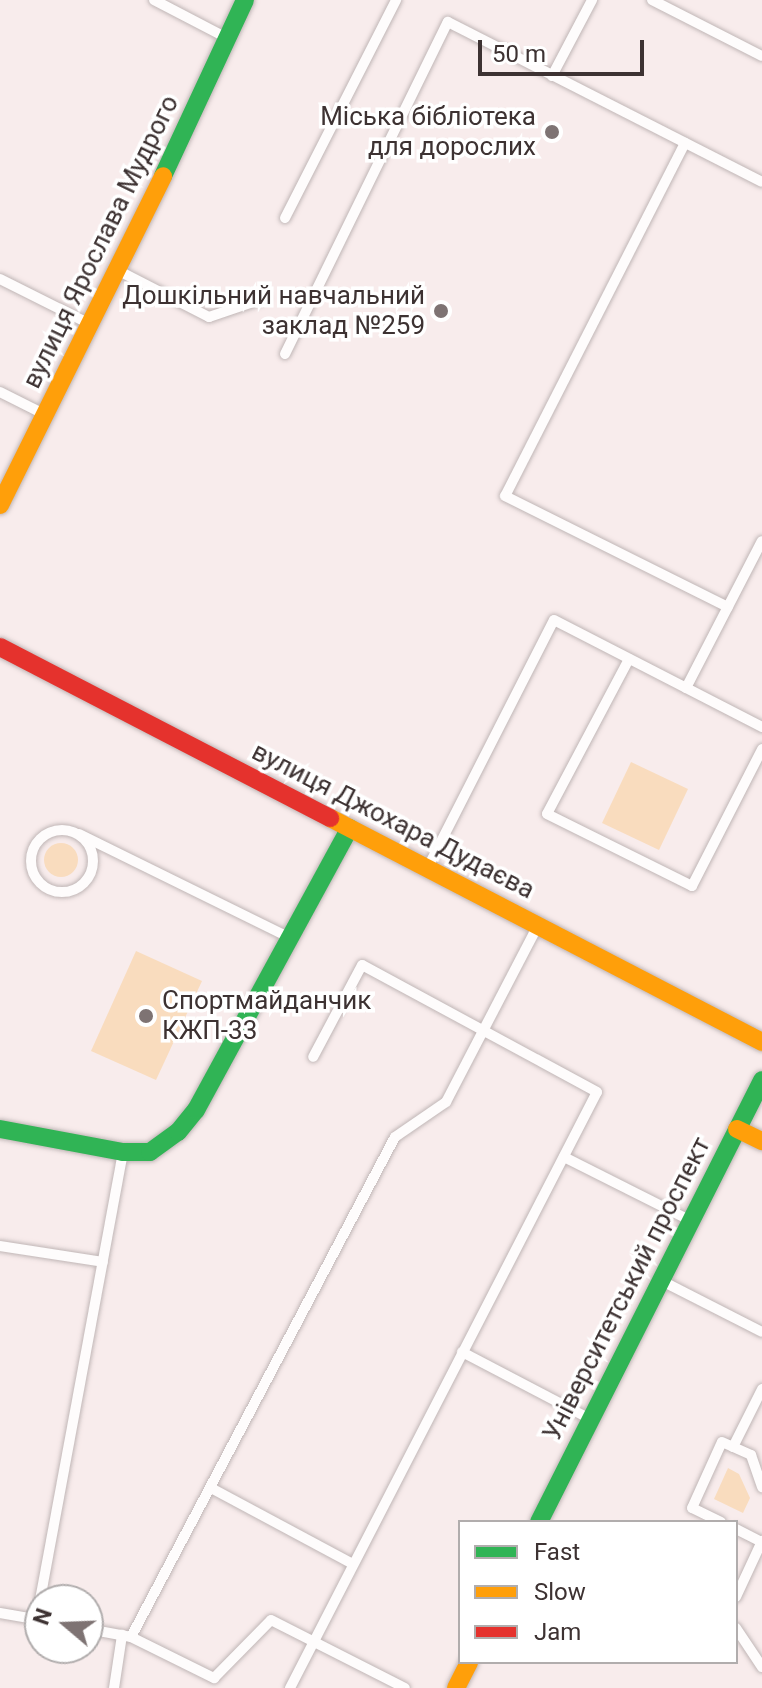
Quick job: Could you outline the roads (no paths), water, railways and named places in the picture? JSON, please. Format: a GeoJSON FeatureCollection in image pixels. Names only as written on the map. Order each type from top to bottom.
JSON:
{"type":"FeatureCollection","features":[{"type":"Feature","properties":{"kind":"street","name":"вулиця Ярослава Мудрого"},"geometry":{"type":"LineString","coordinates":[[0,505],[119,271],[245,0]]}},
{"type":"Feature","properties":{"kind":"street","name":"вулиця Джохара Дудаєва"},"geometry":{"type":"LineString","coordinates":[[0,647],[762,1042]]}},
{"type":"Feature","properties":{"kind":"street"},"geometry":{"type":"LineString","coordinates":[[0,1129],[123,1152],[150,1152],[178,1132],[196,1110],[350,828]]}},
{"type":"Feature","properties":{"kind":"street","name":"Університетський проспект"},"geometry":{"type":"LineString","coordinates":[[543,1520],[762,1080]]}},
{"type":"Feature","properties":{"kind":"street"},"geometry":{"type":"LineString","coordinates":[[737,1129],[762,1141]]}},
{"type":"Feature","properties":{"kind":"street"},"geometry":{"type":"LineString","coordinates":[[456,1688],[468,1664]]}},
{"type":"Feature","properties":{"kind":"lane"},"geometry":{"type":"LineString","coordinates":[[154,0],[227,38]]}},
{"type":"Feature","properties":{"kind":"lane"},"geometry":{"type":"LineString","coordinates":[[285,218],[396,0]]}},
{"type":"Feature","properties":{"kind":"lane"},"geometry":{"type":"LineString","coordinates":[[552,76],[592,0]]}},
{"type":"Feature","properties":{"kind":"lane"},"geometry":{"type":"LineString","coordinates":[[652,0],[762,56]]}},
{"type":"Feature","properties":{"kind":"lane"},"geometry":{"type":"LineString","coordinates":[[285,354],[448,22],[762,182]]}},
{"type":"Feature","properties":{"kind":"lane"},"geometry":{"type":"LineString","coordinates":[[685,143],[505,496],[728,607]]}},
{"type":"Feature","properties":{"kind":"lane"},"geometry":{"type":"LineString","coordinates":[[119,271],[209,317],[265,298]]}},
{"type":"Feature","properties":{"kind":"lane"},"geometry":{"type":"LineString","coordinates":[[0,279],[92,325]]}},
{"type":"Feature","properties":{"kind":"lane"},"geometry":{"type":"LineString","coordinates":[[0,392],[46,415]]}},
{"type":"Feature","properties":{"kind":"lane"},"geometry":{"type":"LineString","coordinates":[[686,688],[762,541]]}},
{"type":"Feature","properties":{"kind":"lane"},"geometry":{"type":"LineString","coordinates":[[427,868],[554,620],[762,727]]}},
{"type":"Feature","properties":{"kind":"lane"},"geometry":{"type":"LineString","coordinates":[[629,659],[547,814],[692,886],[762,749]]}},
{"type":"Feature","properties":{"kind":"lane"},"geometry":{"type":"LineString","coordinates":[[79,834],[92,851],[87,880],[62,893],[41,885],[32,874],[34,845],[58,829],[79,834],[288,937]]}},
{"type":"Feature","properties":{"kind":"lane"},"geometry":{"type":"LineString","coordinates":[[114,1688],[126,1636],[211,1488],[395,1137],[446,1102],[537,926]]}},
{"type":"Feature","properties":{"kind":"lane"},"geometry":{"type":"LineString","coordinates":[[290,1688],[597,1092],[362,965],[313,1057]]}},
{"type":"Feature","properties":{"kind":"lane"},"geometry":{"type":"LineString","coordinates":[[43,1584],[123,1152]]}},
{"type":"Feature","properties":{"kind":"lane"},"geometry":{"type":"LineString","coordinates":[[564,1157],[691,1221]]}},
{"type":"Feature","properties":{"kind":"lane"},"geometry":{"type":"LineString","coordinates":[[0,1246],[103,1262]]}},
{"type":"Feature","properties":{"kind":"lane"},"geometry":{"type":"LineString","coordinates":[[660,1280],[762,1332]]}},
{"type":"Feature","properties":{"kind":"lane"},"geometry":{"type":"LineString","coordinates":[[462,1352],[591,1420]]}},
{"type":"Feature","properties":{"kind":"lane"},"geometry":{"type":"LineString","coordinates":[[733,1447],[762,1389]]}},
{"type":"Feature","properties":{"kind":"lane"},"geometry":{"type":"LineString","coordinates":[[717,1520],[692,1508],[722,1442],[751,1455],[762,1487]]}},
{"type":"Feature","properties":{"kind":"lane"},"geometry":{"type":"LineString","coordinates":[[211,1488],[353,1564]]}},
{"type":"Feature","properties":{"kind":"lane"},"geometry":{"type":"LineString","coordinates":[[738,1530],[762,1542],[738,1593]]}},
{"type":"Feature","properties":{"kind":"lane"},"geometry":{"type":"LineString","coordinates":[[0,1613],[24,1617]]}},
{"type":"Feature","properties":{"kind":"lane"},"geometry":{"type":"LineString","coordinates":[[104,1632],[126,1636],[213,1683],[271,1620],[405,1688]]}},
{"type":"Feature","properties":{"kind":"lane"},"geometry":{"type":"LineString","coordinates":[[738,1631],[762,1667]]}},
{"type":"Feature","properties":{"kind":"place","name":"Міська бібліотека для дорослих"},"geometry":{"type":"Point","coordinates":[552,132]}},
{"type":"Feature","properties":{"kind":"place","name":"Дошкільний навчальний заклад №259"},"geometry":{"type":"Point","coordinates":[441,311]}},
{"type":"Feature","properties":{"kind":"place","name":"Спортмайданчик КЖП-33"},"geometry":{"type":"Point","coordinates":[146,1016]}}]}
